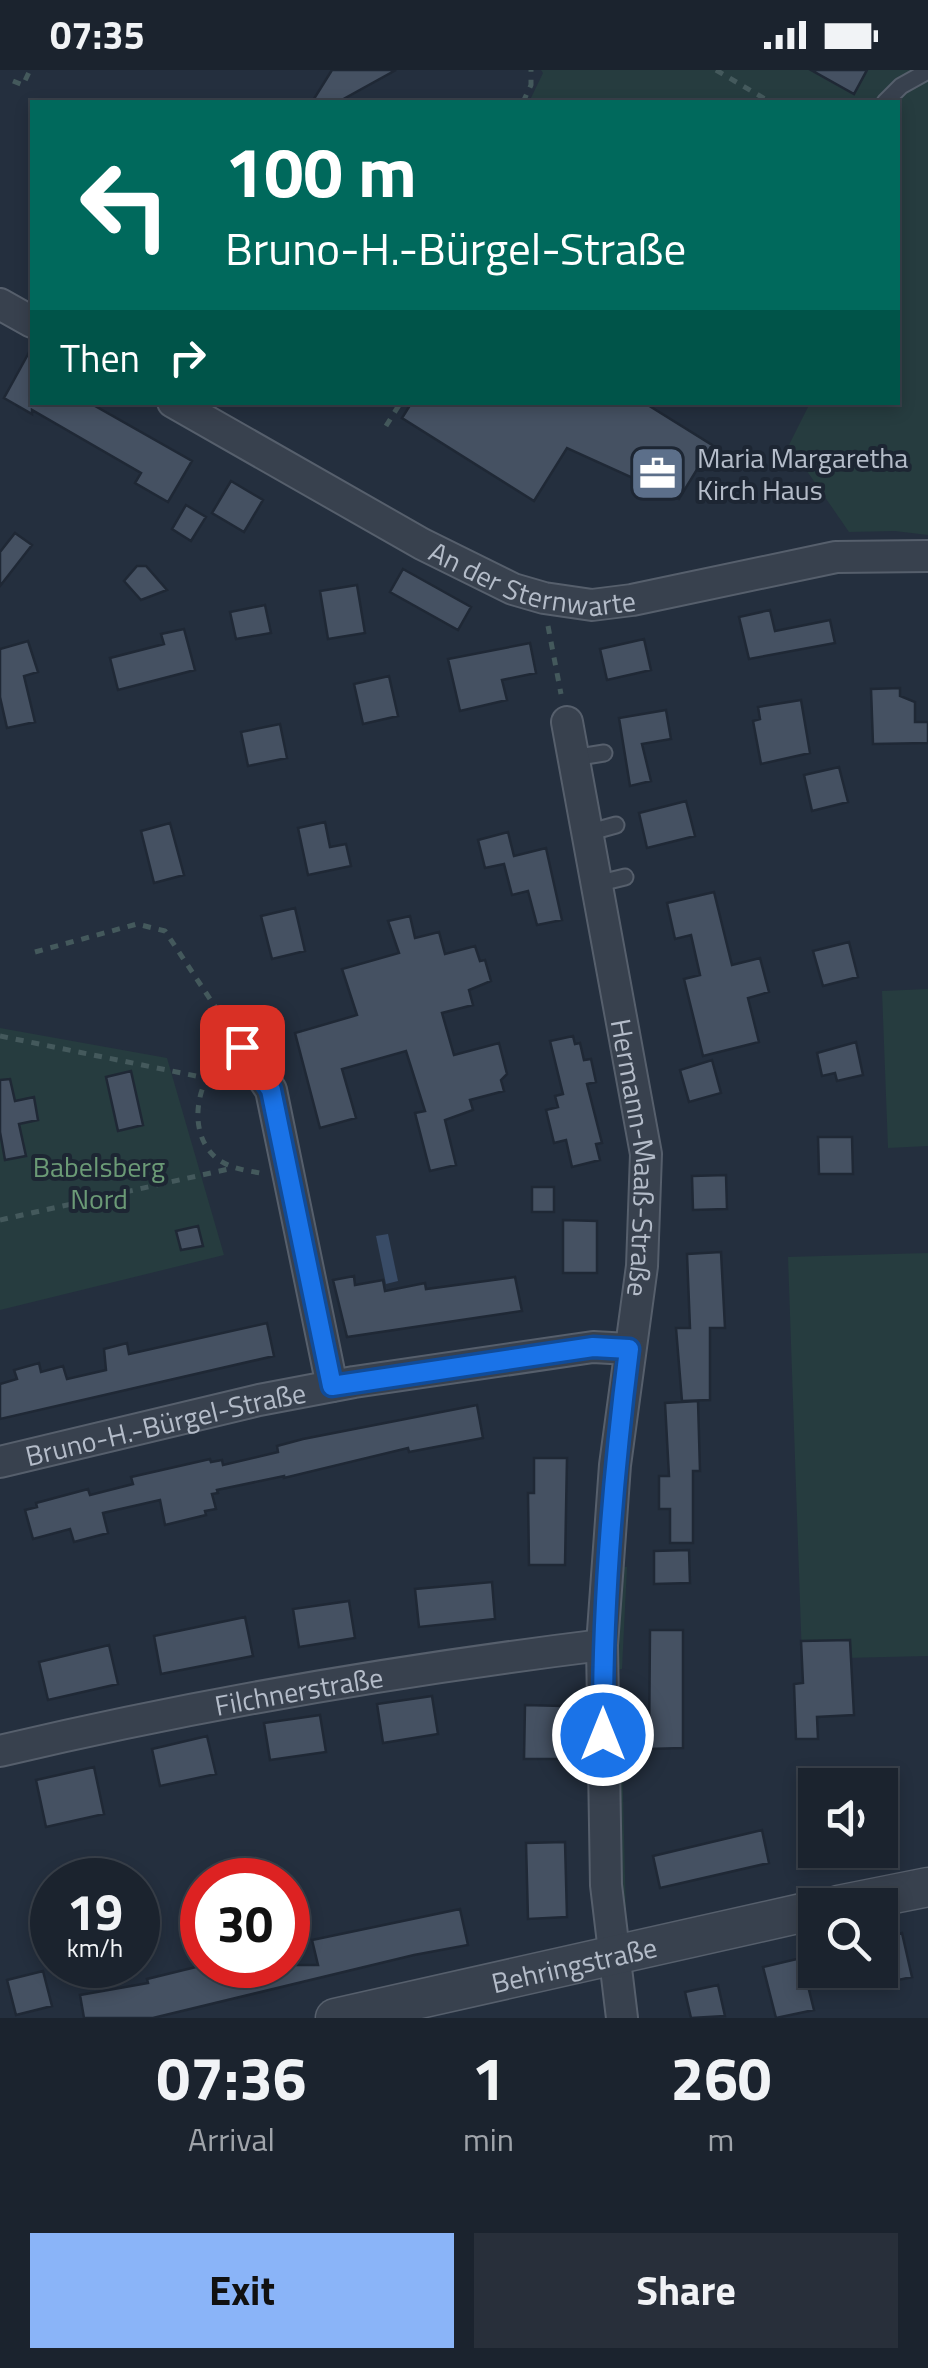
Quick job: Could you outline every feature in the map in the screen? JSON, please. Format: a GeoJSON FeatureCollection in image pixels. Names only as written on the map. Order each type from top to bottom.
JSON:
{"type":"FeatureCollection","features":[{"type":"Feature","properties":{"kind":"street"},"geometry":{"type":"LineString","coordinates":[[0,304],[30,321]]}},
{"type":"Feature","properties":{"kind":"street","name":"An der Sternwarte"},"geometry":{"type":"LineString","coordinates":[[179,405],[422,544],[513,589],[544,598],[592,605],[836,558],[928,556]]}},
{"type":"Feature","properties":{"kind":"street","name":"Hermann-Maaß-Straße"},"geometry":{"type":"LineString","coordinates":[[567,722],[573,758],[602,829],[646,1154],[642,1266],[615,1465],[602,1645],[603,1803],[622,2018]]}},
{"type":"Feature","properties":{"kind":"street","name":"Bruno-H.-Bürgel-Straße"},"geometry":{"type":"LineString","coordinates":[[236,1038],[271,1090],[332,1386]]}},
{"type":"Feature","properties":{"kind":"street","name":"Bruno-H.-Bürgel-Straße"},"geometry":{"type":"LineString","coordinates":[[0,1462],[187,1415],[332,1386],[593,1347],[629,1349]]}},
{"type":"Feature","properties":{"kind":"street","name":"Filchnerstraße"},"geometry":{"type":"LineString","coordinates":[[0,1752],[288,1693],[463,1662],[602,1645]]}},
{"type":"Feature","properties":{"kind":"street"},"geometry":{"type":"LineString","coordinates":[[898,1893],[928,1887]]}},
{"type":"Feature","properties":{"kind":"street","name":"Behringstraße"},"geometry":{"type":"LineString","coordinates":[[335,2018],[798,1914]]}},
{"type":"Feature","properties":{"kind":"lane"},"geometry":{"type":"LineString","coordinates":[[887,100],[900,86],[928,70]]}},
{"type":"Feature","properties":{"kind":"lane"},"geometry":{"type":"LineString","coordinates":[[573,758],[604,753]]}},
{"type":"Feature","properties":{"kind":"path"},"geometry":{"type":"LineString","coordinates":[[13,81],[23,85],[30,70]]}},
{"type":"Feature","properties":{"kind":"path"},"geometry":{"type":"LineString","coordinates":[[524,100],[531,85],[531,70]]}},
{"type":"Feature","properties":{"kind":"path"},"geometry":{"type":"LineString","coordinates":[[716,70],[767,100]]}},
{"type":"Feature","properties":{"kind":"path"},"geometry":{"type":"LineString","coordinates":[[386,426],[399,405]]}},
{"type":"Feature","properties":{"kind":"path"},"geometry":{"type":"LineString","coordinates":[[550,635],[559,684]]}},
{"type":"Feature","properties":{"kind":"path"},"geometry":{"type":"LineString","coordinates":[[35,952],[137,924],[165,932],[236,1038],[206,1078],[198,1104],[200,1131],[212,1155],[233,1168]]}},
{"type":"Feature","properties":{"kind":"path"},"geometry":{"type":"LineString","coordinates":[[0,1036],[206,1078]]}},
{"type":"Feature","properties":{"kind":"path"},"geometry":{"type":"LineString","coordinates":[[0,1220],[233,1168],[290,1177]]}},
{"type":"Feature","properties":{"kind":"green space"},"geometry":{"type":"Polygon","coordinates":[[[541,70],[928,70],[928,535],[849,532],[789,445],[809,405],[900,405],[900,100],[530,100],[541,70]]]}},
{"type":"Feature","properties":{"kind":"green space"},"geometry":{"type":"Polygon","coordinates":[[[928,989],[928,1146],[888,1148],[882,991],[928,989]]]}},
{"type":"Feature","properties":{"kind":"green space","name":"Babelsberg Nord"},"geometry":{"type":"Polygon","coordinates":[[[0,1028],[167,1058],[224,1255],[0,1310],[0,1028]]]}},
{"type":"Feature","properties":{"kind":"green space"},"geometry":{"type":"Polygon","coordinates":[[[928,1253],[928,1656],[802,1659],[788,1257],[928,1253]]]}},
{"type":"Feature","properties":{"kind":"green space"},"geometry":{"type":"Polygon","coordinates":[[[621,1567],[627,1567],[622,1669],[617,1669],[621,1567]]]}},
{"type":"Feature","properties":{"kind":"green space"},"geometry":{"type":"Polygon","coordinates":[[[617,1711],[621,1711],[626,1917],[621,1916],[617,1711]]]}},
{"type":"Feature","properties":{"kind":"water"},"geometry":{"type":"Polygon","coordinates":[[[388,1234],[398,1281],[386,1284],[376,1236],[388,1234]]]}},
{"type":"Feature","properties":{"kind":"building"},"geometry":{"type":"Polygon","coordinates":[[[332,70],[396,70],[342,100],[313,100],[332,70]]]}},
{"type":"Feature","properties":{"kind":"building"},"geometry":{"type":"Polygon","coordinates":[[[811,70],[867,70],[854,94],[811,70]]]}},
{"type":"Feature","properties":{"kind":"building"},"geometry":{"type":"Polygon","coordinates":[[[30,351],[30,405],[93,405],[192,461],[168,502],[135,483],[141,473],[4,398],[30,351]]]}},
{"type":"Feature","properties":{"kind":"building","name":"Maria Margaretha Kirch Haus"},"geometry":{"type":"Polygon","coordinates":[[[410,405],[648,405],[712,445],[679,499],[567,448],[534,501],[402,418],[410,405]]]}},
{"type":"Feature","properties":{"kind":"building"},"geometry":{"type":"Polygon","coordinates":[[[231,481],[263,500],[244,532],[212,513],[231,481]]]}},
{"type":"Feature","properties":{"kind":"building"},"geometry":{"type":"Polygon","coordinates":[[[186,505],[206,517],[191,541],[172,529],[186,505]]]}},
{"type":"Feature","properties":{"kind":"building"},"geometry":{"type":"Polygon","coordinates":[[[15,533],[32,545],[0,586],[0,552],[15,533]]]}},
{"type":"Feature","properties":{"kind":"building"},"geometry":{"type":"Polygon","coordinates":[[[137,566],[146,566],[167,590],[141,600],[124,581],[137,566]]]}},
{"type":"Feature","properties":{"kind":"building"},"geometry":{"type":"Polygon","coordinates":[[[403,569],[471,607],[458,630],[390,592],[403,569]]]}},
{"type":"Feature","properties":{"kind":"building"},"geometry":{"type":"Polygon","coordinates":[[[357,585],[365,633],[328,639],[320,591],[357,585]]]}},
{"type":"Feature","properties":{"kind":"building"},"geometry":{"type":"Polygon","coordinates":[[[265,605],[271,633],[236,639],[230,612],[265,605]]]}},
{"type":"Feature","properties":{"kind":"building"},"geometry":{"type":"Polygon","coordinates":[[[770,610],[775,631],[830,620],[835,643],[749,659],[739,617],[770,610]]]}},
{"type":"Feature","properties":{"kind":"building"},"geometry":{"type":"Polygon","coordinates":[[[184,629],[195,670],[118,690],[110,658],[164,644],[161,634],[184,629]]]}},
{"type":"Feature","properties":{"kind":"building"},"geometry":{"type":"Polygon","coordinates":[[[644,639],[651,670],[607,680],[600,649],[644,639]]]}},
{"type":"Feature","properties":{"kind":"building"},"geometry":{"type":"Polygon","coordinates":[[[28,641],[38,672],[24,676],[35,722],[7,728],[0,697],[0,649],[28,641]]]}},
{"type":"Feature","properties":{"kind":"building"},"geometry":{"type":"Polygon","coordinates":[[[530,643],[536,673],[502,680],[507,700],[460,711],[448,659],[530,643]]]}},
{"type":"Feature","properties":{"kind":"building"},"geometry":{"type":"Polygon","coordinates":[[[389,676],[398,716],[363,724],[354,684],[389,676]]]}},
{"type":"Feature","properties":{"kind":"building"},"geometry":{"type":"Polygon","coordinates":[[[900,688],[900,696],[915,702],[915,722],[928,722],[928,743],[873,744],[871,689],[900,688]]]}},
{"type":"Feature","properties":{"kind":"building"},"geometry":{"type":"Polygon","coordinates":[[[801,700],[810,753],[761,764],[753,721],[760,719],[758,707],[801,700]]]}},
{"type":"Feature","properties":{"kind":"building"},"geometry":{"type":"Polygon","coordinates":[[[666,710],[671,739],[642,744],[651,781],[630,786],[619,718],[666,710]]]}},
{"type":"Feature","properties":{"kind":"building"},"geometry":{"type":"Polygon","coordinates":[[[280,724],[287,758],[248,766],[241,732],[280,724]]]}},
{"type":"Feature","properties":{"kind":"building"},"geometry":{"type":"Polygon","coordinates":[[[839,767],[848,802],[812,811],[804,775],[839,767]]]}},
{"type":"Feature","properties":{"kind":"building"},"geometry":{"type":"Polygon","coordinates":[[[686,801],[695,836],[647,848],[639,813],[686,801]]]}},
{"type":"Feature","properties":{"kind":"building"},"geometry":{"type":"Polygon","coordinates":[[[325,822],[330,847],[346,844],[351,866],[308,875],[298,828],[325,822]]]}},
{"type":"Feature","properties":{"kind":"building"},"geometry":{"type":"Polygon","coordinates":[[[170,823],[184,875],[154,883],[141,831],[170,823]]]}},
{"type":"Feature","properties":{"kind":"building"},"geometry":{"type":"Polygon","coordinates":[[[508,832],[514,856],[546,848],[562,920],[537,925],[528,891],[512,895],[504,864],[485,868],[478,840],[508,832]]]}},
{"type":"Feature","properties":{"kind":"building"},"geometry":{"type":"Polygon","coordinates":[[[714,892],[732,965],[760,958],[769,992],[748,998],[759,1042],[703,1056],[684,979],[700,975],[691,935],[675,939],[667,903],[714,892]]]}},
{"type":"Feature","properties":{"kind":"building"},"geometry":{"type":"Polygon","coordinates":[[[295,908],[305,951],[272,959],[261,916],[295,908]]]}},
{"type":"Feature","properties":{"kind":"building"},"geometry":{"type":"Polygon","coordinates":[[[410,916],[415,938],[439,932],[445,954],[475,946],[480,961],[485,960],[491,981],[469,990],[473,1005],[442,1013],[454,1055],[499,1043],[507,1074],[501,1080],[504,1091],[470,1100],[473,1110],[445,1120],[456,1165],[430,1171],[415,1113],[425,1111],[406,1051],[342,1069],[356,1118],[320,1128],[295,1033],[357,1015],[342,969],[399,953],[388,921],[410,916]]]}},
{"type":"Feature","properties":{"kind":"building"},"geometry":{"type":"Polygon","coordinates":[[[849,942],[858,977],[823,986],[813,951],[849,942]]]}},
{"type":"Feature","properties":{"kind":"building"},"geometry":{"type":"Polygon","coordinates":[[[573,1036],[575,1044],[580,1043],[584,1060],[591,1059],[596,1082],[587,1084],[602,1143],[596,1144],[600,1160],[572,1167],[566,1140],[554,1143],[546,1110],[558,1107],[555,1096],[563,1094],[550,1041],[573,1036]]]}},
{"type":"Feature","properties":{"kind":"building"},"geometry":{"type":"Polygon","coordinates":[[[856,1042],[863,1075],[837,1081],[835,1073],[822,1076],[817,1053],[856,1042]]]}},
{"type":"Feature","properties":{"kind":"building"},"geometry":{"type":"Polygon","coordinates":[[[712,1060],[721,1093],[689,1102],[680,1070],[712,1060]]]}},
{"type":"Feature","properties":{"kind":"building"},"geometry":{"type":"Polygon","coordinates":[[[131,1071],[143,1125],[118,1131],[106,1077],[131,1071]]]}},
{"type":"Feature","properties":{"kind":"building"},"geometry":{"type":"Polygon","coordinates":[[[10,1079],[15,1101],[34,1097],[38,1120],[19,1124],[26,1156],[5,1160],[0,1132],[0,1080],[10,1079]]]}},
{"type":"Feature","properties":{"kind":"building"},"geometry":{"type":"Polygon","coordinates":[[[818,1137],[852,1137],[853,1174],[819,1174],[818,1137]]]}},
{"type":"Feature","properties":{"kind":"building"},"geometry":{"type":"Polygon","coordinates":[[[726,1175],[727,1209],[693,1210],[692,1176],[726,1175]]]}},
{"type":"Feature","properties":{"kind":"building"},"geometry":{"type":"Polygon","coordinates":[[[532,1187],[554,1187],[554,1212],[532,1212],[532,1187]]]}},
{"type":"Feature","properties":{"kind":"building"},"geometry":{"type":"Polygon","coordinates":[[[563,1220],[597,1221],[597,1273],[563,1273],[563,1220]]]}},
{"type":"Feature","properties":{"kind":"building"},"geometry":{"type":"Polygon","coordinates":[[[198,1226],[203,1246],[181,1250],[176,1231],[198,1226]]]}},
{"type":"Feature","properties":{"kind":"building"},"geometry":{"type":"Polygon","coordinates":[[[721,1252],[725,1328],[710,1328],[710,1400],[682,1401],[676,1328],[690,1328],[687,1254],[721,1252]]]}},
{"type":"Feature","properties":{"kind":"building"},"geometry":{"type":"Polygon","coordinates":[[[354,1276],[355,1285],[383,1280],[385,1291],[425,1283],[426,1289],[515,1277],[522,1311],[347,1337],[333,1280],[354,1276]]]}},
{"type":"Feature","properties":{"kind":"building"},"geometry":{"type":"Polygon","coordinates":[[[267,1323],[274,1356],[0,1419],[0,1384],[17,1379],[14,1370],[39,1363],[41,1372],[63,1366],[67,1379],[106,1370],[104,1349],[127,1343],[129,1354],[267,1323]]]}},
{"type":"Feature","properties":{"kind":"building"},"geometry":{"type":"Polygon","coordinates":[[[698,1401],[700,1471],[693,1471],[693,1543],[670,1543],[670,1509],[659,1509],[659,1476],[669,1476],[665,1403],[698,1401]]]}},
{"type":"Feature","properties":{"kind":"building"},"geometry":{"type":"Polygon","coordinates":[[[477,1405],[483,1438],[409,1452],[408,1448],[217,1490],[212,1494],[216,1509],[165,1525],[160,1500],[103,1513],[108,1533],[74,1542],[70,1529],[33,1539],[25,1510],[37,1507],[36,1503],[88,1489],[90,1495],[133,1484],[131,1477],[210,1459],[222,1460],[223,1465],[278,1452],[277,1446],[303,1439],[477,1405]]]}},
{"type":"Feature","properties":{"kind":"building"},"geometry":{"type":"Polygon","coordinates":[[[534,1458],[567,1458],[565,1565],[529,1565],[528,1493],[534,1493],[534,1458]]]}},
{"type":"Feature","properties":{"kind":"building"},"geometry":{"type":"Polygon","coordinates":[[[689,1550],[690,1583],[654,1584],[654,1551],[689,1550]]]}},
{"type":"Feature","properties":{"kind":"building"},"geometry":{"type":"Polygon","coordinates":[[[492,1582],[495,1619],[419,1627],[415,1589],[492,1582]]]}},
{"type":"Feature","properties":{"kind":"building"},"geometry":{"type":"Polygon","coordinates":[[[349,1601],[355,1638],[299,1647],[293,1609],[349,1601]]]}},
{"type":"Feature","properties":{"kind":"building"},"geometry":{"type":"Polygon","coordinates":[[[245,1617],[253,1656],[161,1674],[154,1636],[245,1617]]]}},
{"type":"Feature","properties":{"kind":"building"},"geometry":{"type":"Polygon","coordinates":[[[650,1630],[683,1630],[683,1748],[649,1749],[650,1630]]]}},
{"type":"Feature","properties":{"kind":"building"},"geometry":{"type":"Polygon","coordinates":[[[850,1640],[854,1715],[817,1717],[818,1739],[796,1739],[794,1684],[803,1683],[801,1641],[850,1640]]]}},
{"type":"Feature","properties":{"kind":"building"},"geometry":{"type":"Polygon","coordinates":[[[109,1645],[118,1684],[48,1700],[39,1662],[109,1645]]]}},
{"type":"Feature","properties":{"kind":"building"},"geometry":{"type":"Polygon","coordinates":[[[432,1696],[438,1734],[383,1743],[377,1704],[432,1696]]]}},
{"type":"Feature","properties":{"kind":"building"},"geometry":{"type":"Polygon","coordinates":[[[525,1705],[563,1706],[562,1759],[524,1759],[525,1705]]]}},
{"type":"Feature","properties":{"kind":"building"},"geometry":{"type":"Polygon","coordinates":[[[320,1715],[326,1752],[270,1760],[264,1723],[320,1715]]]}},
{"type":"Feature","properties":{"kind":"building"},"geometry":{"type":"Polygon","coordinates":[[[207,1736],[216,1774],[160,1786],[152,1749],[207,1736]]]}},
{"type":"Feature","properties":{"kind":"building"},"geometry":{"type":"Polygon","coordinates":[[[94,1767],[104,1814],[46,1827],[36,1780],[94,1767]]]}},
{"type":"Feature","properties":{"kind":"building"},"geometry":{"type":"Polygon","coordinates":[[[762,1830],[769,1863],[660,1888],[653,1856],[762,1830]]]}},
{"type":"Feature","properties":{"kind":"building"},"geometry":{"type":"Polygon","coordinates":[[[565,1842],[567,1917],[528,1919],[526,1843],[565,1842]]]}},
{"type":"Feature","properties":{"kind":"building"},"geometry":{"type":"Polygon","coordinates":[[[460,1909],[468,1945],[310,1980],[310,1965],[318,1965],[312,1940],[460,1909]]]}},
{"type":"Feature","properties":{"kind":"building"},"geometry":{"type":"Polygon","coordinates":[[[902,1933],[912,1977],[898,1980],[898,1934],[902,1933]]]}},
{"type":"Feature","properties":{"kind":"building"},"geometry":{"type":"Polygon","coordinates":[[[798,1959],[798,1988],[808,1988],[814,2010],[776,2018],[763,1967],[798,1959]]]}},
{"type":"Feature","properties":{"kind":"building"},"geometry":{"type":"Polygon","coordinates":[[[180,1971],[180,1988],[277,1988],[153,2018],[84,2018],[80,1995],[120,1988],[160,1988],[160,1976],[180,1971]]]}},
{"type":"Feature","properties":{"kind":"building"},"geometry":{"type":"Polygon","coordinates":[[[30,1974],[30,1988],[47,1988],[52,2006],[16,2015],[7,1980],[30,1974]]]}},
{"type":"Feature","properties":{"kind":"building"},"geometry":{"type":"Polygon","coordinates":[[[718,1985],[725,2016],[691,2018],[685,1992],[718,1985]]]}},
{"type":"Feature","properties":{"kind":"place","name":"Maria Margaretha Kirch Haus"},"geometry":{"type":"Point","coordinates":[658,473]}},
{"type":"Feature","properties":{"kind":"route"},"geometry":{"type":"LineString","coordinates":[[242,1047],[271,1090],[332,1386],[593,1347],[629,1349],[615,1465],[602,1645],[603,1735]]}}]}
